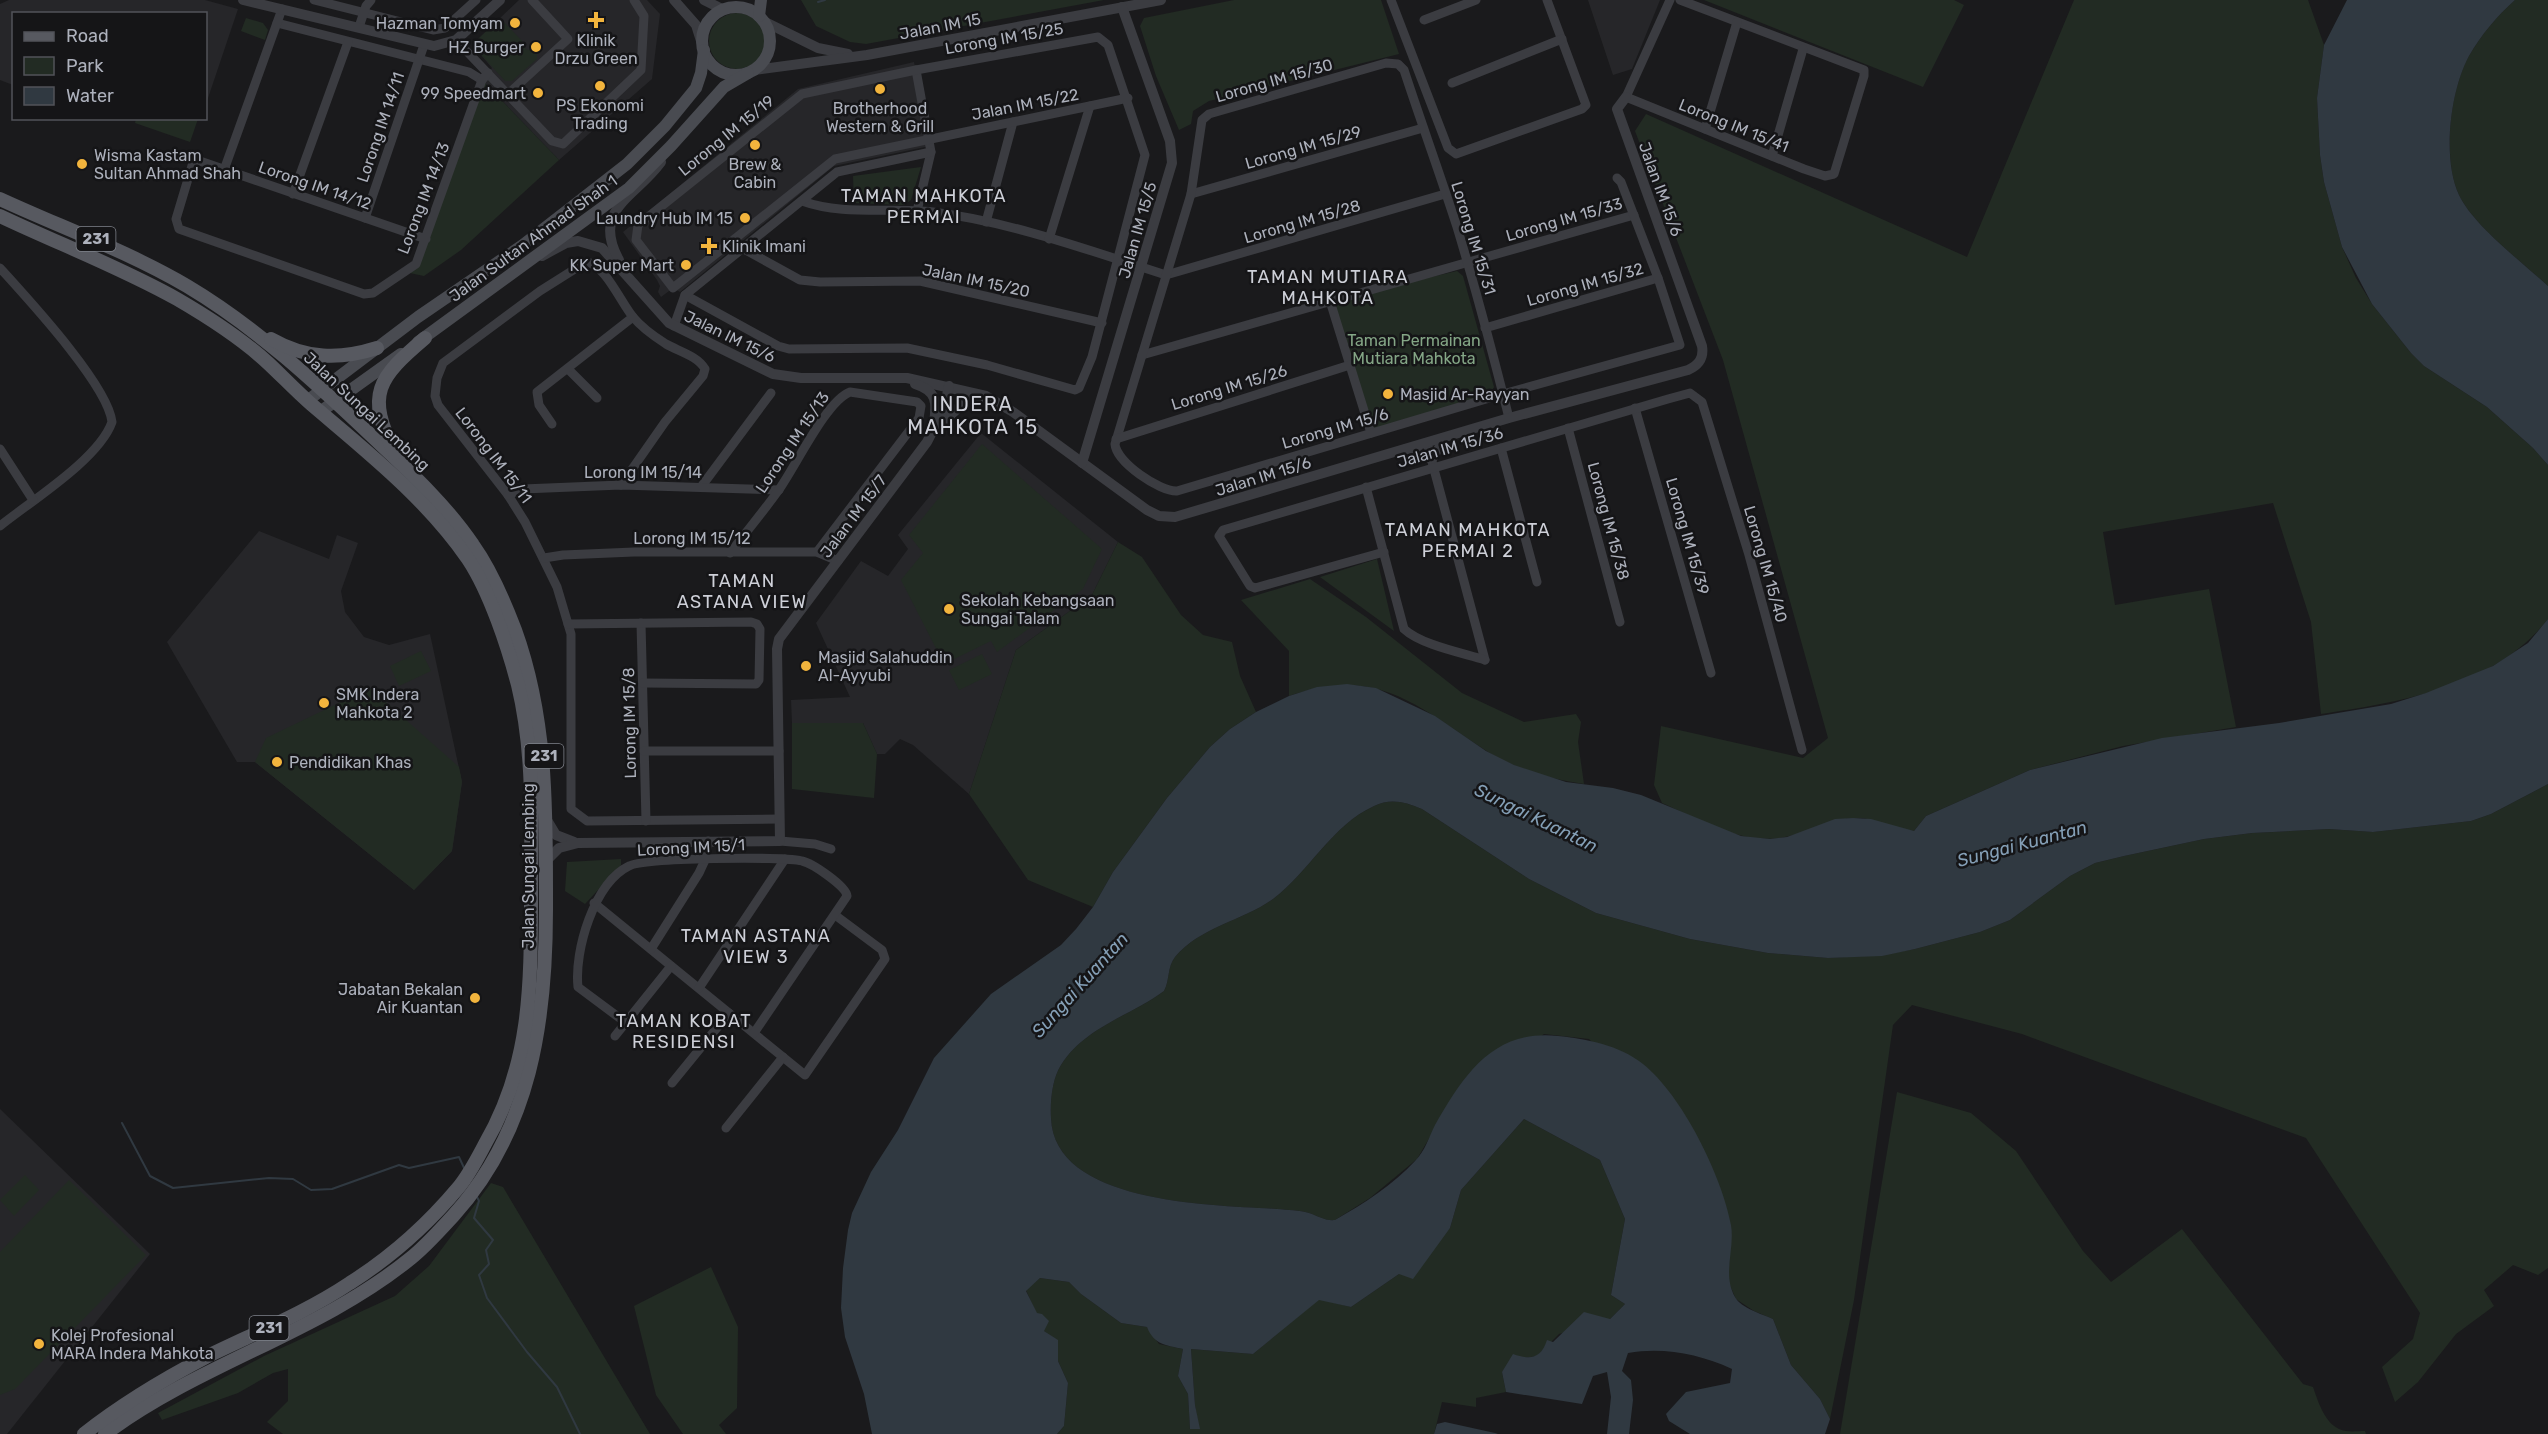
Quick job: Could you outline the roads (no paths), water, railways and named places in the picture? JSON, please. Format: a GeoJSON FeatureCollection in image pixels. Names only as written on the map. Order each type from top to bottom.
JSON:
{"type":"FeatureCollection","features":[{"type":"Feature","properties":{"kind":"main road"},"geometry":{"type":"LineString","coordinates":[[761,0],[761,19],[770,39],[769,51],[763,62],[751,72],[735,75],[723,73],[713,66],[703,47],[704,32],[709,21],[729,6],[742,8],[761,19]]}},
{"type":"Feature","properties":{"kind":"main road","name":"Jalan Sultan Ahmad Shah 1"},"geometry":{"type":"LineString","coordinates":[[307,401],[377,348],[523,245],[627,164],[665,126],[696,88],[702,73],[703,47]]}},
{"type":"Feature","properties":{"kind":"main road","name":"Jalan Sultan Ahmad Shah 1"},"geometry":{"type":"LineString","coordinates":[[320,412],[526,265],[629,188],[671,147],[724,87],[751,72]]}},
{"type":"Feature","properties":{"kind":"main road","name":"Jalan Sungai Lembing"},"geometry":{"type":"LineString","coordinates":[[0,199],[94,238],[188,287],[258,335],[334,400],[399,462],[474,545],[498,589],[515,630],[539,718],[544,757],[547,817],[544,976],[539,1032],[522,1097],[507,1134],[486,1171],[453,1216],[414,1256],[365,1290],[299,1328],[211,1370],[136,1412],[105,1434]]}},
{"type":"Feature","properties":{"kind":"main road","name":"Jalan Sungai Lembing"},"geometry":{"type":"LineString","coordinates":[[0,216],[175,298],[214,322],[265,360],[307,401],[400,482],[442,526],[470,562],[504,640],[518,684],[526,724],[531,769],[529,998],[517,1073],[505,1107],[463,1183],[400,1247],[348,1285],[294,1316],[204,1358],[129,1401],[84,1434]]}},
{"type":"Feature","properties":{"kind":"main road"},"geometry":{"type":"LineString","coordinates":[[258,335],[303,353],[322,357],[341,357],[377,348]]}},
{"type":"Feature","properties":{"kind":"main road"},"geometry":{"type":"LineString","coordinates":[[399,462],[382,427],[378,409],[380,390],[397,364],[424,338]]}},
{"type":"Feature","properties":{"kind":"street"},"geometry":{"type":"LineString","coordinates":[[243,0],[424,45],[441,46],[456,40],[500,0]]}},
{"type":"Feature","properties":{"kind":"street"},"geometry":{"type":"LineString","coordinates":[[309,16],[314,0],[433,30],[445,28],[476,0]]}},
{"type":"Feature","properties":{"kind":"street"},"geometry":{"type":"LineString","coordinates":[[358,27],[363,12],[371,0]]}},
{"type":"Feature","properties":{"kind":"street"},"geometry":{"type":"LineString","coordinates":[[508,94],[568,39],[531,0]]}},
{"type":"Feature","properties":{"kind":"street"},"geometry":{"type":"LineString","coordinates":[[456,40],[485,76],[508,94],[552,141],[559,144],[567,142],[641,70],[644,16],[634,0]]}},
{"type":"Feature","properties":{"kind":"street"},"geometry":{"type":"LineString","coordinates":[[674,0],[696,25],[703,47]]}},
{"type":"Feature","properties":{"kind":"street"},"geometry":{"type":"LineString","coordinates":[[704,0],[729,6]]}},
{"type":"Feature","properties":{"kind":"street","name":"Jalan IM 15"},"geometry":{"type":"LineString","coordinates":[[751,72],[867,55],[1161,0]]}},
{"type":"Feature","properties":{"kind":"street"},"geometry":{"type":"LineString","coordinates":[[1391,0],[1448,148],[1456,154],[1582,109],[1586,105],[1547,0]]}},
{"type":"Feature","properties":{"kind":"street"},"geometry":{"type":"LineString","coordinates":[[1425,20],[1476,0]]}},
{"type":"Feature","properties":{"kind":"street"},"geometry":{"type":"LineString","coordinates":[[1626,97],[1670,0]]}},
{"type":"Feature","properties":{"kind":"street"},"geometry":{"type":"LineString","coordinates":[[1680,0],[1803,49],[1772,156]]}},
{"type":"Feature","properties":{"kind":"street","name":"Jalan IM 15/5"},"geometry":{"type":"LineString","coordinates":[[1082,463],[1172,163],[1172,150],[1122,7]]}},
{"type":"Feature","properties":{"kind":"street"},"geometry":{"type":"LineString","coordinates":[[224,170],[282,9]]}},
{"type":"Feature","properties":{"kind":"street","name":"Jalan IM 15"},"geometry":{"type":"LineString","coordinates":[[761,19],[818,48],[833,52],[867,55]]}},
{"type":"Feature","properties":{"kind":"street"},"geometry":{"type":"LineString","coordinates":[[1705,129],[1737,22]]}},
{"type":"Feature","properties":{"kind":"street"},"geometry":{"type":"LineString","coordinates":[[277,23],[485,76]]}},
{"type":"Feature","properties":{"kind":"street","name":"Lorong IM 15/25"},"geometry":{"type":"LineString","coordinates":[[916,69],[1098,37],[1108,45],[1128,98]]}},
{"type":"Feature","properties":{"kind":"street"},"geometry":{"type":"LineString","coordinates":[[1452,83],[1563,39]]}},
{"type":"Feature","properties":{"kind":"street"},"geometry":{"type":"LineString","coordinates":[[294,194],[348,42]]}},
{"type":"Feature","properties":{"kind":"street","name":"Lorong IM 14/11"},"geometry":{"type":"LineString","coordinates":[[365,218],[424,45]]}},
{"type":"Feature","properties":{"kind":"street","name":"Lorong IM 15/41"},"geometry":{"type":"LineString","coordinates":[[1626,97],[1772,156],[1825,176],[1832,175],[1864,72],[1862,68],[1803,49]]}},
{"type":"Feature","properties":{"kind":"street","name":"Lorong IM 15/30"},"geometry":{"type":"LineString","coordinates":[[1115,450],[1116,438],[1191,194],[1202,120],[1209,114],[1386,63],[1398,64],[1404,70]]}},
{"type":"Feature","properties":{"kind":"street"},"geometry":{"type":"LineString","coordinates":[[916,69],[931,152],[917,211]]}},
{"type":"Feature","properties":{"kind":"street","name":"Lorong IM 15/19"},"geometry":{"type":"LineString","coordinates":[[835,159],[673,288],[636,240],[638,225],[802,94],[916,69]]}},
{"type":"Feature","properties":{"kind":"street","name":"Lorong IM 15/31"},"geometry":{"type":"LineString","coordinates":[[1404,70],[1467,263],[1509,418]]}},
{"type":"Feature","properties":{"kind":"street","name":"Lorong IM 14/13"},"geometry":{"type":"LineString","coordinates":[[179,229],[364,294],[373,293],[416,264],[485,76]]}},
{"type":"Feature","properties":{"kind":"street","name":"Jalan IM 15/6"},"geometry":{"type":"LineString","coordinates":[[526,265],[566,243],[586,242],[602,248],[626,273],[657,312],[674,326],[740,360],[778,376],[922,380],[986,396],[1013,412],[1147,510],[1158,516],[1175,517],[1509,418],[1688,370],[1697,365],[1702,358],[1702,346],[1617,109],[1626,97]]}},
{"type":"Feature","properties":{"kind":"street"},"geometry":{"type":"LineString","coordinates":[[1102,322],[1145,155],[1128,98]]}},
{"type":"Feature","properties":{"kind":"street","name":"Jalan IM 15/22"},"geometry":{"type":"LineString","coordinates":[[835,159],[1128,98]]}},
{"type":"Feature","properties":{"kind":"street"},"geometry":{"type":"LineString","coordinates":[[1050,239],[1090,106]]}},
{"type":"Feature","properties":{"kind":"street"},"geometry":{"type":"LineString","coordinates":[[986,222],[1013,122]]}},
{"type":"Feature","properties":{"kind":"street","name":"Lorong IM 15/29"},"geometry":{"type":"LineString","coordinates":[[1191,194],[1423,128]]}},
{"type":"Feature","properties":{"kind":"street","name":"Jalan IM 15/6"},"geometry":{"type":"LineString","coordinates":[[626,273],[610,239],[610,220],[617,208],[654,171],[671,147]]}},
{"type":"Feature","properties":{"kind":"street"},"geometry":{"type":"LineString","coordinates":[[674,326],[685,295],[843,170],[931,152]]}},
{"type":"Feature","properties":{"kind":"street","name":"Lorong IM 14/12"},"geometry":{"type":"LineString","coordinates":[[179,229],[176,219],[194,159],[426,239]]}},
{"type":"Feature","properties":{"kind":"street"},"geometry":{"type":"LineString","coordinates":[[1617,178],[1621,182],[1658,278]]}},
{"type":"Feature","properties":{"kind":"street","name":"Lorong IM 15/28"},"geometry":{"type":"LineString","coordinates":[[1166,275],[1445,194]]}},
{"type":"Feature","properties":{"kind":"street"},"geometry":{"type":"LineString","coordinates":[[802,201],[813,205],[850,209],[917,211],[986,222],[1166,275]]}},
{"type":"Feature","properties":{"kind":"street","name":"Lorong IM 15/33"},"geometry":{"type":"LineString","coordinates":[[1142,355],[1634,215]]}},
{"type":"Feature","properties":{"kind":"street","name":"Jalan IM 15/20"},"geometry":{"type":"LineString","coordinates":[[742,248],[800,280],[820,282],[920,281],[1102,322]]}},
{"type":"Feature","properties":{"kind":"street","name":"Lorong IM 15/11"},"geometry":{"type":"LineString","coordinates":[[633,317],[598,267],[586,262],[540,291],[443,363],[439,370],[435,396],[442,414],[508,495],[544,558],[568,624],[571,634],[571,809],[587,821],[779,819]]}},
{"type":"Feature","properties":{"kind":"street"},"geometry":{"type":"LineString","coordinates":[[0,268],[76,357],[96,387],[112,418],[110,428],[97,447],[76,467],[0,526]]}},
{"type":"Feature","properties":{"kind":"street","name":"Lorong IM 15/32"},"geometry":{"type":"LineString","coordinates":[[1485,328],[1658,278]]}},
{"type":"Feature","properties":{"kind":"street","name":"Lorong IM 15/6"},"geometry":{"type":"LineString","coordinates":[[1115,450],[1132,467],[1161,489],[1177,492],[1503,394],[1680,345],[1658,278]]}},
{"type":"Feature","properties":{"kind":"street","name":"Jalan IM 15/6"},"geometry":{"type":"LineString","coordinates":[[685,295],[778,346],[789,349],[907,348],[987,365],[1072,390],[1079,388],[1092,357],[1102,322]]}},
{"type":"Feature","properties":{"kind":"street"},"geometry":{"type":"LineString","coordinates":[[1330,301],[1371,434]]}},
{"type":"Feature","properties":{"kind":"street"},"geometry":{"type":"LineString","coordinates":[[552,424],[539,405],[537,392],[633,317],[668,345],[702,364],[705,372],[665,422],[621,485]]}},
{"type":"Feature","properties":{"kind":"street","name":"Lorong IM 15/26"},"geometry":{"type":"LineString","coordinates":[[1116,438],[1350,365]]}},
{"type":"Feature","properties":{"kind":"street"},"geometry":{"type":"LineString","coordinates":[[568,369],[597,398]]}},
{"type":"Feature","properties":{"kind":"street"},"geometry":{"type":"LineString","coordinates":[[892,378],[930,390],[936,402],[933,432]]}},
{"type":"Feature","properties":{"kind":"street","name":"Jalan IM 15/7"},"geometry":{"type":"LineString","coordinates":[[780,841],[777,649],[779,639],[933,432],[944,409],[949,386]]}},
{"type":"Feature","properties":{"kind":"street","name":"Lorong IM 15/13"},"geometry":{"type":"LineString","coordinates":[[730,553],[779,490],[842,395],[850,392],[917,402],[921,406],[919,418],[817,552]]}},
{"type":"Feature","properties":{"kind":"street"},"geometry":{"type":"LineString","coordinates":[[701,487],[771,393]]}},
{"type":"Feature","properties":{"kind":"street","name":"Jalan IM 15/36"},"geometry":{"type":"LineString","coordinates":[[1384,552],[1255,588],[1250,586],[1219,536],[1220,532],[1433,464],[1501,448],[1690,393]]}},
{"type":"Feature","properties":{"kind":"street","name":"Lorong IM 15/40"},"geometry":{"type":"LineString","coordinates":[[1690,393],[1702,402],[1752,566],[1802,750]]}},
{"type":"Feature","properties":{"kind":"street"},"geometry":{"type":"LineString","coordinates":[[933,432],[970,399],[985,401],[1013,412]]}},
{"type":"Feature","properties":{"kind":"street","name":"Lorong IM 15/39"},"geometry":{"type":"LineString","coordinates":[[1635,408],[1711,673]]}},
{"type":"Feature","properties":{"kind":"street","name":"Lorong IM 15/38"},"geometry":{"type":"LineString","coordinates":[[1568,428],[1620,622]]}},
{"type":"Feature","properties":{"kind":"street"},"geometry":{"type":"LineString","coordinates":[[1433,464],[1444,438]]}},
{"type":"Feature","properties":{"kind":"street"},"geometry":{"type":"LineString","coordinates":[[1366,487],[1404,628],[1409,633],[1443,647],[1485,660],[1427,443]]}},
{"type":"Feature","properties":{"kind":"street"},"geometry":{"type":"LineString","coordinates":[[1501,448],[1537,582]]}},
{"type":"Feature","properties":{"kind":"street"},"geometry":{"type":"LineString","coordinates":[[0,449],[33,500]]}},
{"type":"Feature","properties":{"kind":"street"},"geometry":{"type":"LineString","coordinates":[[1405,449],[1419,453],[1433,464]]}},
{"type":"Feature","properties":{"kind":"street","name":"Lorong IM 15/14"},"geometry":{"type":"LineString","coordinates":[[508,495],[523,489],[621,485],[779,490]]}},
{"type":"Feature","properties":{"kind":"street","name":"Lorong IM 15/12"},"geometry":{"type":"LineString","coordinates":[[544,558],[622,553],[817,552],[838,561]]}},
{"type":"Feature","properties":{"kind":"street"},"geometry":{"type":"LineString","coordinates":[[568,624],[751,622],[757,624],[760,629],[759,680],[752,685],[643,683]]}},
{"type":"Feature","properties":{"kind":"street","name":"Lorong IM 15/8"},"geometry":{"type":"LineString","coordinates":[[641,623],[646,821]]}},
{"type":"Feature","properties":{"kind":"street"},"geometry":{"type":"LineString","coordinates":[[644,751],[779,751]]}},
{"type":"Feature","properties":{"kind":"street"},"geometry":{"type":"LineString","coordinates":[[547,817],[550,830],[556,835],[578,843]]}},
{"type":"Feature","properties":{"kind":"street"},"geometry":{"type":"LineString","coordinates":[[651,949],[705,860],[708,841]]}},
{"type":"Feature","properties":{"kind":"street"},"geometry":{"type":"LineString","coordinates":[[546,861],[549,855],[559,848],[578,843],[780,841],[815,844],[831,849]]}},
{"type":"Feature","properties":{"kind":"street"},"geometry":{"type":"LineString","coordinates":[[699,988],[785,859]]}},
{"type":"Feature","properties":{"kind":"street","name":"Lorong IM 15/1"},"geometry":{"type":"LineString","coordinates":[[594,903],[608,885],[629,866],[649,862],[785,859],[805,861],[844,887],[847,896],[835,915]]}},
{"type":"Feature","properties":{"kind":"street"},"geometry":{"type":"LineString","coordinates":[[626,1022],[578,987],[577,977],[588,918],[594,903],[805,1075],[884,962],[885,955],[882,950],[835,915],[754,1033]]}},
{"type":"Feature","properties":{"kind":"street"},"geometry":{"type":"LineString","coordinates":[[615,1036],[671,966]]}},
{"type":"Feature","properties":{"kind":"street"},"geometry":{"type":"LineString","coordinates":[[672,1083],[729,1013]]}},
{"type":"Feature","properties":{"kind":"street"},"geometry":{"type":"LineString","coordinates":[[726,1128],[783,1057]]}},
{"type":"Feature","properties":{"kind":"water"},"geometry":{"type":"Polygon","coordinates":[[[2347,0],[2515,0],[2484,33],[2462,71],[2450,125],[2451,163],[2459,195],[2466,207],[2499,243],[2548,286],[2548,465],[2533,448],[2487,407],[2424,366],[2411,353],[2372,304],[2342,247],[2324,182],[2317,98],[2324,45],[2347,0]]]}},
{"type":"Feature","properties":{"kind":"water","name":"Sungai Kuantan"},"geometry":{"type":"Polygon","coordinates":[[[2548,619],[2548,784],[2491,814],[2471,821],[2373,832],[2329,829],[2252,833],[2204,839],[2124,856],[2095,863],[2070,876],[2010,920],[1980,932],[1882,956],[1828,958],[1768,953],[1690,939],[1596,913],[1529,879],[1422,809],[1404,803],[1386,802],[1359,814],[1346,825],[1273,899],[1196,938],[1185,947],[1172,961],[1164,991],[1095,1031],[1071,1052],[1058,1071],[1052,1091],[1051,1118],[1059,1147],[1079,1168],[1108,1184],[1142,1195],[1179,1201],[1297,1211],[1335,1220],[1377,1194],[1415,1161],[1457,1089],[1483,1059],[1498,1048],[1515,1040],[1535,1036],[1558,1036],[1591,1041],[1624,1052],[1634,1057],[1658,1078],[1686,1116],[1698,1138],[1719,1184],[1731,1225],[1729,1280],[1731,1288],[1735,1297],[1742,1304],[1773,1319],[1791,1365],[1820,1399],[1830,1419],[1825,1434],[1690,1434],[1669,1421],[1666,1414],[1686,1392],[1730,1383],[1732,1369],[1707,1359],[1668,1351],[1628,1353],[1622,1371],[1631,1380],[1633,1400],[1629,1434],[1607,1434],[1611,1397],[1607,1372],[1593,1376],[1582,1404],[1506,1392],[1502,1372],[1513,1354],[1525,1357],[1534,1356],[1542,1351],[1547,1340],[1553,1342],[1584,1312],[1610,1319],[1625,1304],[1611,1295],[1625,1219],[1600,1160],[1524,1119],[1461,1190],[1450,1228],[1413,1279],[1399,1274],[1351,1307],[1319,1300],[1253,1354],[1191,1349],[1195,1405],[1200,1429],[1190,1429],[1188,1394],[1178,1376],[1183,1349],[1157,1341],[1147,1327],[1121,1323],[1081,1294],[1069,1282],[1040,1278],[1026,1291],[1037,1313],[1042,1314],[1049,1321],[1044,1331],[1058,1340],[1058,1361],[1068,1383],[1064,1426],[1057,1434],[872,1434],[864,1394],[845,1337],[841,1308],[848,1230],[852,1213],[871,1172],[898,1130],[934,1058],[991,994],[1061,945],[1076,929],[1093,907],[1113,872],[1167,798],[1210,747],[1230,729],[1256,712],[1289,696],[1317,687],[1347,684],[1376,688],[1435,716],[1486,751],[1514,765],[1566,782],[1613,788],[1641,795],[1741,836],[1770,839],[1787,837],[1835,819],[1853,818],[1871,819],[1914,831],[1926,816],[2030,770],[2162,738],[2279,723],[2391,704],[2426,693],[2493,666],[2528,643],[2548,619]]]}},
{"type":"Feature","properties":{"kind":"water"},"geometry":{"type":"Polygon","coordinates":[[[1445,1422],[1498,1434],[1434,1434],[1437,1424],[1445,1422]]]}},
{"type":"Feature","properties":{"kind":"waterway"},"geometry":{"type":"LineString","coordinates":[[818,2],[825,0]]}},
{"type":"Feature","properties":{"kind":"waterway"},"geometry":{"type":"LineString","coordinates":[[122,1123],[150,1176],[173,1188],[269,1178],[293,1179],[311,1190],[332,1189],[399,1165],[409,1168],[459,1157],[465,1170]]}},
{"type":"Feature","properties":{"kind":"waterway"},"geometry":{"type":"LineString","coordinates":[[476,1195],[479,1201],[474,1218],[493,1240],[486,1250],[489,1264],[479,1275],[487,1298],[527,1352],[557,1387],[580,1434]]}},
{"type":"Feature","properties":{"kind":"place","name":"Klinik Drzu Green"},"geometry":{"type":"Point","coordinates":[596,20]}},
{"type":"Feature","properties":{"kind":"place","name":"Hazman Tomyam"},"geometry":{"type":"Point","coordinates":[515,23]}},
{"type":"Feature","properties":{"kind":"place","name":"HZ Burger"},"geometry":{"type":"Point","coordinates":[536,47]}},
{"type":"Feature","properties":{"kind":"place","name":"PS Ekonomi Trading"},"geometry":{"type":"Point","coordinates":[600,86]}},
{"type":"Feature","properties":{"kind":"place","name":"Brotherhood Western & Grill"},"geometry":{"type":"Point","coordinates":[880,89]}},
{"type":"Feature","properties":{"kind":"place","name":"99 Speedmart"},"geometry":{"type":"Point","coordinates":[538,93]}},
{"type":"Feature","properties":{"kind":"place","name":"Brew & Cabin"},"geometry":{"type":"Point","coordinates":[755,145]}},
{"type":"Feature","properties":{"kind":"place","name":"Wisma Kastam Sultan Ahmad Shah"},"geometry":{"type":"Point","coordinates":[82,164]}},
{"type":"Feature","properties":{"kind":"place","name":"Laundry Hub IM 15"},"geometry":{"type":"Point","coordinates":[745,218]}},
{"type":"Feature","properties":{"kind":"place","name":"Klinik Imani"},"geometry":{"type":"Point","coordinates":[709,246]}},
{"type":"Feature","properties":{"kind":"place","name":"KK Super Mart"},"geometry":{"type":"Point","coordinates":[686,265]}},
{"type":"Feature","properties":{"kind":"place","name":"Masjid Ar-Rayyan"},"geometry":{"type":"Point","coordinates":[1388,394]}},
{"type":"Feature","properties":{"kind":"place","name":"Sekolah Kebangsaan Sungai Talam"},"geometry":{"type":"Point","coordinates":[949,609]}},
{"type":"Feature","properties":{"kind":"place","name":"Masjid Salahuddin Al-Ayyubi"},"geometry":{"type":"Point","coordinates":[806,666]}},
{"type":"Feature","properties":{"kind":"place","name":"SMK Indera Mahkota 2"},"geometry":{"type":"Point","coordinates":[324,703]}},
{"type":"Feature","properties":{"kind":"place","name":"Pendidikan Khas"},"geometry":{"type":"Point","coordinates":[277,762]}},
{"type":"Feature","properties":{"kind":"place","name":"Jabatan Bekalan Air Kuantan"},"geometry":{"type":"Point","coordinates":[475,998]}},
{"type":"Feature","properties":{"kind":"place","name":"Kolej Profesional MARA Indera Mahkota"},"geometry":{"type":"Point","coordinates":[39,1344]}},
{"type":"Feature","properties":{"kind":"district","name":"TAMAN MAHKOTA PERMAI"},"geometry":{"type":"Point","coordinates":[924,206]}},
{"type":"Feature","properties":{"kind":"district","name":"TAMAN MUTIARA MAHKOTA"},"geometry":{"type":"Point","coordinates":[1328,287]}},
{"type":"Feature","properties":{"kind":"district","name":"INDERA MAHKOTA 15"},"geometry":{"type":"Point","coordinates":[973,416]}},
{"type":"Feature","properties":{"kind":"district","name":"TAMAN MAHKOTA PERMAI 2"},"geometry":{"type":"Point","coordinates":[1468,540]}},
{"type":"Feature","properties":{"kind":"district","name":"TAMAN ASTANA VIEW"},"geometry":{"type":"Point","coordinates":[742,591]}},
{"type":"Feature","properties":{"kind":"district","name":"TAMAN ASTANA VIEW 3"},"geometry":{"type":"Point","coordinates":[756,946]}},
{"type":"Feature","properties":{"kind":"district","name":"TAMAN KOBAT RESIDENSI"},"geometry":{"type":"Point","coordinates":[684,1031]}},
{"type":"Feature","properties":{"kind":"park label","name":"Taman Permainan Mutiara Mahkota"},"geometry":{"type":"Point","coordinates":[1414,349]}}]}
